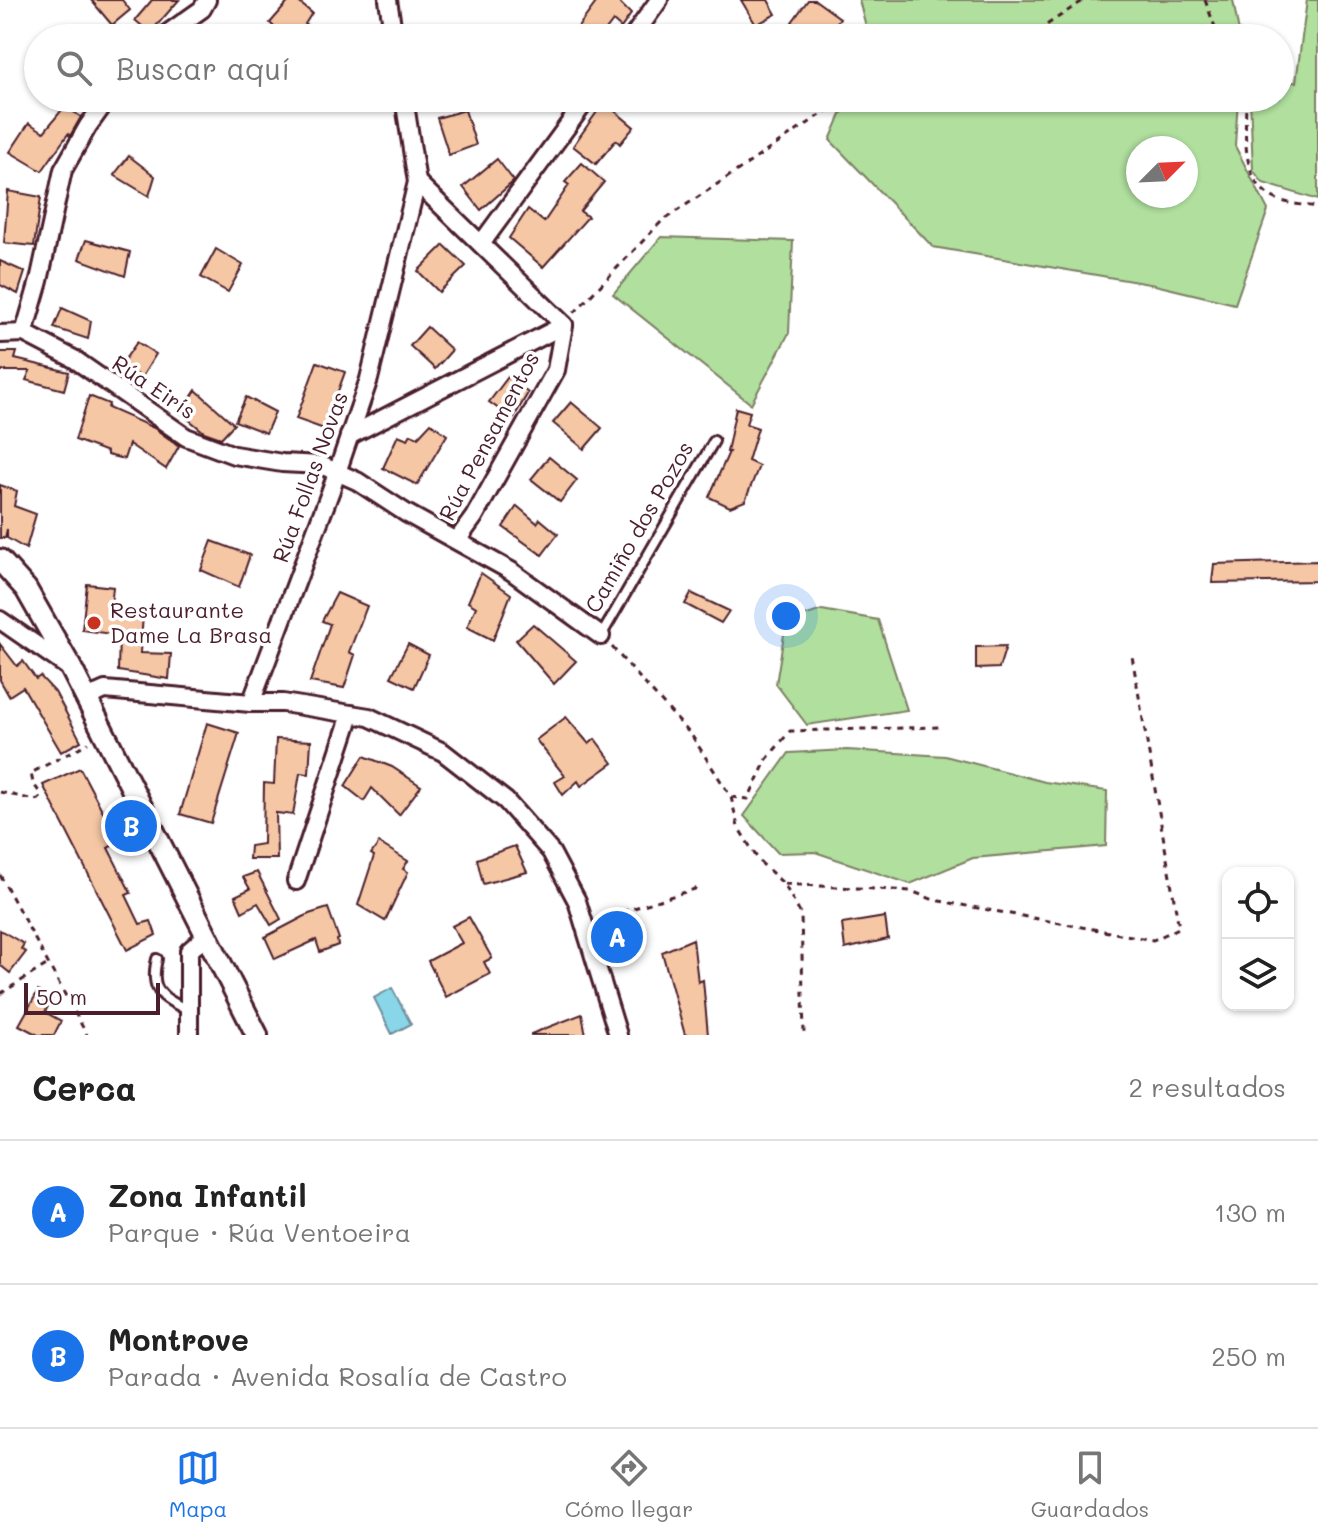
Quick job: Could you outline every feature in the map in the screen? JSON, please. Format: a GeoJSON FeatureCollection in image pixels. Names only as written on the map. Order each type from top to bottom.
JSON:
{"type":"FeatureCollection","features":[{"type":"Feature","properties":{"kind":"street"},"geometry":{"type":"LineString","coordinates":[[181,24],[202,9],[207,0]]}},
{"type":"Feature","properties":{"kind":"street"},"geometry":{"type":"LineString","coordinates":[[388,0],[392,24]]}},
{"type":"Feature","properties":{"kind":"street"},"geometry":{"type":"LineString","coordinates":[[642,24],[659,0]]}},
{"type":"Feature","properties":{"kind":"street"},"geometry":{"type":"LineString","coordinates":[[24,333],[39,281],[63,170],[99,112]]}},
{"type":"Feature","properties":{"kind":"street","name":"Rúa Follas Novas"},"geometry":{"type":"LineString","coordinates":[[251,703],[369,379],[417,182],[406,112]]}},
{"type":"Feature","properties":{"kind":"street"},"geometry":{"type":"LineString","coordinates":[[481,244],[578,112]]}},
{"type":"Feature","properties":{"kind":"street"},"geometry":{"type":"LineString","coordinates":[[349,436],[564,325],[417,182]]}},
{"type":"Feature","properties":{"kind":"street","name":"Rúa Pensamentos"},"geometry":{"type":"LineString","coordinates":[[458,539],[474,517],[556,370],[564,325]]}},
{"type":"Feature","properties":{"kind":"street","name":"Rúa Eirís"},"geometry":{"type":"LineString","coordinates":[[0,334],[24,333],[74,359],[186,437],[234,455],[282,463],[321,465],[337,473]]}},
{"type":"Feature","properties":{"kind":"street","name":"Camiño dos Pozos"},"geometry":{"type":"LineString","coordinates":[[337,473],[357,481],[406,513],[511,571],[601,636]]}},
{"type":"Feature","properties":{"kind":"street"},"geometry":{"type":"LineString","coordinates":[[0,560],[26,589],[71,668],[257,1035]]}},
{"type":"Feature","properties":{"kind":"street"},"geometry":{"type":"LineString","coordinates":[[0,620],[71,668]]}},
{"type":"Feature","properties":{"kind":"street"},"geometry":{"type":"LineString","coordinates":[[87,698],[105,690],[283,703],[369,717],[443,752],[506,801],[551,852],[577,901],[618,1035]]}},
{"type":"Feature","properties":{"kind":"street"},"geometry":{"type":"LineString","coordinates":[[296,881],[351,714]]}},
{"type":"Feature","properties":{"kind":"street"},"geometry":{"type":"LineString","coordinates":[[189,1035],[189,951],[206,936]]}},
{"type":"Feature","properties":{"kind":"lane","name":"Camiño dos Pozos"},"geometry":{"type":"LineString","coordinates":[[601,636],[714,441]]}},
{"type":"Feature","properties":{"kind":"lane"},"geometry":{"type":"LineString","coordinates":[[157,959],[153,976],[157,989],[163,998],[189,1011]]}},
{"type":"Feature","properties":{"kind":"path"},"geometry":{"type":"LineString","coordinates":[[1048,24],[1084,0]]}},
{"type":"Feature","properties":{"kind":"path"},"geometry":{"type":"LineString","coordinates":[[1205,0],[1214,24]]}},
{"type":"Feature","properties":{"kind":"path"},"geometry":{"type":"LineString","coordinates":[[564,325],[662,221],[825,112]]}},
{"type":"Feature","properties":{"kind":"path"},"geometry":{"type":"LineString","coordinates":[[1246,112],[1247,153],[1260,188],[1275,199],[1318,207]]}},
{"type":"Feature","properties":{"kind":"path","name":"Camiño dos Pozos"},"geometry":{"type":"LineString","coordinates":[[601,636],[692,736],[731,797],[738,827],[759,861],[784,884],[801,915],[804,1035]]}},
{"type":"Feature","properties":{"kind":"path"},"geometry":{"type":"LineString","coordinates":[[784,884],[911,891],[934,900],[1153,940],[1179,928],[1132,656]]}},
{"type":"Feature","properties":{"kind":"path"},"geometry":{"type":"LineString","coordinates":[[731,797],[748,799],[767,759],[790,731],[939,727]]}},
{"type":"Feature","properties":{"kind":"path"},"geometry":{"type":"LineString","coordinates":[[0,792],[39,799],[40,793],[31,773],[72,751]]}},
{"type":"Feature","properties":{"kind":"path"},"geometry":{"type":"LineString","coordinates":[[0,875],[87,1035]]}},
{"type":"Feature","properties":{"kind":"path"},"geometry":{"type":"LineString","coordinates":[[584,923],[698,888]]}},
{"type":"Feature","properties":{"kind":"path"},"geometry":{"type":"LineString","coordinates":[[0,994],[48,964]]}},
{"type":"Feature","properties":{"kind":"green space"},"geometry":{"type":"Polygon","coordinates":[[[859,0],[1233,0],[1237,24],[865,24],[859,0]]]}},
{"type":"Feature","properties":{"kind":"green space"},"geometry":{"type":"Polygon","coordinates":[[[1307,0],[1318,0],[1318,200],[1263,183],[1253,170],[1251,112],[1294,112],[1307,0]]]}},
{"type":"Feature","properties":{"kind":"green space"},"geometry":{"type":"Polygon","coordinates":[[[842,112],[1237,112],[1235,146],[1268,210],[1235,304],[1155,285],[933,247],[830,140],[842,112]]]}},
{"type":"Feature","properties":{"kind":"green space"},"geometry":{"type":"Polygon","coordinates":[[[661,237],[793,241],[789,333],[751,404],[613,294],[661,237]]]}},
{"type":"Feature","properties":{"kind":"green space"},"geometry":{"type":"Polygon","coordinates":[[[822,610],[878,620],[907,710],[807,725],[776,684],[786,622],[822,610]]]}},
{"type":"Feature","properties":{"kind":"green space"},"geometry":{"type":"Polygon","coordinates":[[[847,750],[945,756],[1045,782],[1107,791],[1106,846],[973,858],[910,884],[815,852],[778,853],[744,816],[789,753],[847,750]]]}},
{"type":"Feature","properties":{"kind":"water"},"geometry":{"type":"Polygon","coordinates":[[[392,988],[411,1024],[392,1034],[374,998],[392,988]]]}},
{"type":"Feature","properties":{"kind":"building"},"geometry":{"type":"Polygon","coordinates":[[[91,0],[122,0],[130,10],[111,24],[91,0]]]}},
{"type":"Feature","properties":{"kind":"building"},"geometry":{"type":"Polygon","coordinates":[[[152,0],[179,0],[158,24],[140,24],[135,20],[152,0]]]}},
{"type":"Feature","properties":{"kind":"building"},"geometry":{"type":"Polygon","coordinates":[[[290,0],[296,0],[312,13],[305,24],[270,23],[290,0]]]}},
{"type":"Feature","properties":{"kind":"building"},"geometry":{"type":"Polygon","coordinates":[[[598,0],[617,0],[631,14],[624,24],[613,21],[611,24],[580,24],[598,0]]]}},
{"type":"Feature","properties":{"kind":"building"},"geometry":{"type":"Polygon","coordinates":[[[741,0],[768,0],[776,14],[755,24],[741,0]]]}},
{"type":"Feature","properties":{"kind":"building"},"geometry":{"type":"Polygon","coordinates":[[[808,0],[815,0],[840,18],[836,24],[792,22],[808,0]]]}},
{"type":"Feature","properties":{"kind":"building"},"geometry":{"type":"Polygon","coordinates":[[[60,112],[74,112],[81,117],[42,171],[10,152],[29,123],[44,132],[60,112]]]}},
{"type":"Feature","properties":{"kind":"building"},"geometry":{"type":"Polygon","coordinates":[[[466,112],[476,145],[449,155],[437,118],[466,112]]]}},
{"type":"Feature","properties":{"kind":"building"},"geometry":{"type":"Polygon","coordinates":[[[597,112],[616,112],[634,127],[620,144],[616,140],[596,164],[573,146],[597,112]]]}},
{"type":"Feature","properties":{"kind":"building"},"geometry":{"type":"Polygon","coordinates":[[[129,156],[155,176],[149,196],[114,175],[129,156]]]}},
{"type":"Feature","properties":{"kind":"building"},"geometry":{"type":"Polygon","coordinates":[[[497,159],[514,181],[481,210],[463,187],[497,159]]]}},
{"type":"Feature","properties":{"kind":"building"},"geometry":{"type":"Polygon","coordinates":[[[582,163],[604,182],[580,211],[588,217],[543,267],[509,238],[528,209],[544,222],[569,185],[565,182],[582,163]]]}},
{"type":"Feature","properties":{"kind":"building"},"geometry":{"type":"Polygon","coordinates":[[[8,191],[41,197],[34,246],[4,243],[8,191]]]}},
{"type":"Feature","properties":{"kind":"building"},"geometry":{"type":"Polygon","coordinates":[[[86,240],[130,252],[125,276],[79,259],[86,240]]]}},
{"type":"Feature","properties":{"kind":"building"},"geometry":{"type":"Polygon","coordinates":[[[444,245],[466,266],[439,292],[418,271],[444,245]]]}},
{"type":"Feature","properties":{"kind":"building"},"geometry":{"type":"Polygon","coordinates":[[[216,249],[243,265],[228,292],[201,277],[216,249]]]}},
{"type":"Feature","properties":{"kind":"building"},"geometry":{"type":"Polygon","coordinates":[[[0,261],[25,272],[18,294],[0,285],[0,261]]]}},
{"type":"Feature","properties":{"kind":"building"},"geometry":{"type":"Polygon","coordinates":[[[62,308],[91,321],[88,339],[54,328],[62,308]]]}},
{"type":"Feature","properties":{"kind":"building"},"geometry":{"type":"Polygon","coordinates":[[[427,327],[452,350],[435,369],[410,346],[427,327]]]}},
{"type":"Feature","properties":{"kind":"building"},"geometry":{"type":"Polygon","coordinates":[[[137,342],[156,354],[142,377],[121,365],[137,342]]]}},
{"type":"Feature","properties":{"kind":"building"},"geometry":{"type":"Polygon","coordinates":[[[0,352],[17,352],[15,359],[69,372],[64,390],[26,380],[30,371],[0,371],[0,352]]]}},
{"type":"Feature","properties":{"kind":"building"},"geometry":{"type":"Polygon","coordinates":[[[317,362],[345,372],[324,429],[296,419],[317,362]]]}},
{"type":"Feature","properties":{"kind":"building"},"geometry":{"type":"Polygon","coordinates":[[[508,377],[528,393],[513,419],[489,402],[508,377]]]}},
{"type":"Feature","properties":{"kind":"building"},"geometry":{"type":"Polygon","coordinates":[[[196,390],[234,424],[221,438],[204,432],[181,413],[196,390]]]}},
{"type":"Feature","properties":{"kind":"building"},"geometry":{"type":"Polygon","coordinates":[[[89,396],[154,428],[179,446],[166,469],[129,444],[124,459],[107,455],[107,452],[75,440],[89,396]]]}},
{"type":"Feature","properties":{"kind":"building"},"geometry":{"type":"Polygon","coordinates":[[[246,397],[275,412],[266,433],[235,421],[246,397]]]}},
{"type":"Feature","properties":{"kind":"building"},"geometry":{"type":"Polygon","coordinates":[[[571,402],[602,428],[584,449],[553,423],[571,402]]]}},
{"type":"Feature","properties":{"kind":"building"},"geometry":{"type":"Polygon","coordinates":[[[736,408],[750,412],[746,424],[758,428],[748,461],[759,466],[745,501],[730,507],[709,497],[729,452],[736,408]]]}},
{"type":"Feature","properties":{"kind":"building"},"geometry":{"type":"Polygon","coordinates":[[[431,423],[447,435],[417,485],[383,468],[398,435],[408,439],[411,434],[418,437],[431,423]]]}},
{"type":"Feature","properties":{"kind":"building"},"geometry":{"type":"Polygon","coordinates":[[[549,457],[577,480],[560,502],[531,479],[549,457]]]}},
{"type":"Feature","properties":{"kind":"building"},"geometry":{"type":"Polygon","coordinates":[[[0,485],[17,491],[14,506],[36,514],[26,549],[7,538],[7,529],[5,538],[0,538],[0,485]]]}},
{"type":"Feature","properties":{"kind":"building"},"geometry":{"type":"Polygon","coordinates":[[[517,506],[537,523],[540,519],[558,534],[542,555],[503,527],[517,506]]]}},
{"type":"Feature","properties":{"kind":"building"},"geometry":{"type":"Polygon","coordinates":[[[212,541],[250,555],[239,587],[201,570],[212,541]]]}},
{"type":"Feature","properties":{"kind":"building"},"geometry":{"type":"Polygon","coordinates":[[[1318,561],[1318,581],[1212,583],[1214,564],[1318,561]]]}},
{"type":"Feature","properties":{"kind":"building"},"geometry":{"type":"Polygon","coordinates":[[[481,573],[511,594],[493,640],[467,627],[476,607],[468,602],[481,573]]]}},
{"type":"Feature","properties":{"kind":"building"},"geometry":{"type":"Polygon","coordinates":[[[87,584],[113,587],[110,617],[143,616],[140,653],[171,654],[169,679],[118,671],[119,635],[82,630],[87,584]]]}},
{"type":"Feature","properties":{"kind":"building"},"geometry":{"type":"Polygon","coordinates":[[[337,593],[367,606],[349,652],[355,655],[344,688],[310,682],[330,624],[322,621],[337,593]]]}},
{"type":"Feature","properties":{"kind":"building"},"geometry":{"type":"Polygon","coordinates":[[[691,593],[729,611],[721,623],[685,604],[691,593]]]}},
{"type":"Feature","properties":{"kind":"building"},"geometry":{"type":"Polygon","coordinates":[[[533,624],[576,661],[554,684],[516,640],[533,624]]]}},
{"type":"Feature","properties":{"kind":"building"},"geometry":{"type":"Polygon","coordinates":[[[0,644],[17,666],[23,661],[36,679],[40,676],[55,692],[81,741],[61,752],[23,687],[9,696],[0,680],[0,644]]]}},
{"type":"Feature","properties":{"kind":"building"},"geometry":{"type":"Polygon","coordinates":[[[408,644],[429,655],[414,688],[391,677],[408,644]]]}},
{"type":"Feature","properties":{"kind":"building"},"geometry":{"type":"Polygon","coordinates":[[[1006,646],[999,668],[976,669],[976,647],[1006,646]]]}},
{"type":"Feature","properties":{"kind":"building"},"geometry":{"type":"Polygon","coordinates":[[[566,717],[589,744],[595,739],[613,763],[581,786],[578,781],[563,795],[555,782],[565,776],[536,740],[566,717]]]}},
{"type":"Feature","properties":{"kind":"building"},"geometry":{"type":"Polygon","coordinates":[[[207,723],[239,733],[211,823],[180,814],[207,723]]]}},
{"type":"Feature","properties":{"kind":"building"},"geometry":{"type":"Polygon","coordinates":[[[276,739],[311,741],[309,774],[300,773],[293,815],[276,813],[277,859],[249,859],[250,846],[263,844],[264,783],[274,784],[276,739]]]}},
{"type":"Feature","properties":{"kind":"building"},"geometry":{"type":"Polygon","coordinates":[[[364,756],[392,767],[421,786],[399,815],[372,788],[364,801],[345,786],[364,756]]]}},
{"type":"Feature","properties":{"kind":"building"},"geometry":{"type":"Polygon","coordinates":[[[80,768],[119,842],[108,848],[131,893],[126,895],[140,924],[151,921],[156,935],[127,950],[43,785],[80,768]]]}},
{"type":"Feature","properties":{"kind":"building"},"geometry":{"type":"Polygon","coordinates":[[[379,843],[408,861],[403,869],[408,872],[385,921],[358,905],[374,856],[371,854],[379,843]]]}},
{"type":"Feature","properties":{"kind":"building"},"geometry":{"type":"Polygon","coordinates":[[[515,846],[527,872],[483,884],[477,859],[515,846]]]}},
{"type":"Feature","properties":{"kind":"building"},"geometry":{"type":"Polygon","coordinates":[[[257,872],[281,919],[271,925],[258,903],[242,912],[235,896],[250,889],[243,877],[257,872]]]}},
{"type":"Feature","properties":{"kind":"building"},"geometry":{"type":"Polygon","coordinates":[[[328,908],[339,939],[338,945],[320,952],[316,940],[275,959],[265,937],[309,914],[328,908]]]}},
{"type":"Feature","properties":{"kind":"building"},"geometry":{"type":"Polygon","coordinates":[[[469,917],[492,958],[484,962],[490,974],[446,997],[428,961],[462,943],[452,926],[469,917]]]}},
{"type":"Feature","properties":{"kind":"building"},"geometry":{"type":"Polygon","coordinates":[[[885,917],[888,939],[845,949],[842,924],[885,917]]]}},
{"type":"Feature","properties":{"kind":"building"},"geometry":{"type":"Polygon","coordinates":[[[0,930],[24,944],[21,949],[26,952],[10,973],[0,965],[0,930]]]}},
{"type":"Feature","properties":{"kind":"building"},"geometry":{"type":"Polygon","coordinates":[[[693,939],[698,982],[703,980],[708,1035],[685,1035],[662,952],[693,939]]]}},
{"type":"Feature","properties":{"kind":"building"},"geometry":{"type":"Polygon","coordinates":[[[38,991],[52,999],[45,1012],[61,1021],[54,1035],[38,1035],[19,1025],[38,991]]]}},
{"type":"Feature","properties":{"kind":"building"},"geometry":{"type":"Polygon","coordinates":[[[582,1014],[586,1035],[531,1035],[531,1034],[582,1014]]]}},
{"type":"Feature","properties":{"kind":"place","name":"Restaurante Dame La Brasa"},"geometry":{"type":"Point","coordinates":[94,623]}},
{"type":"Feature","properties":{"kind":"place","name":"Montrove"},"geometry":{"type":"Point","coordinates":[131,826]}},
{"type":"Feature","properties":{"kind":"place","name":"Zona Infantil"},"geometry":{"type":"Point","coordinates":[617,937]}}]}
